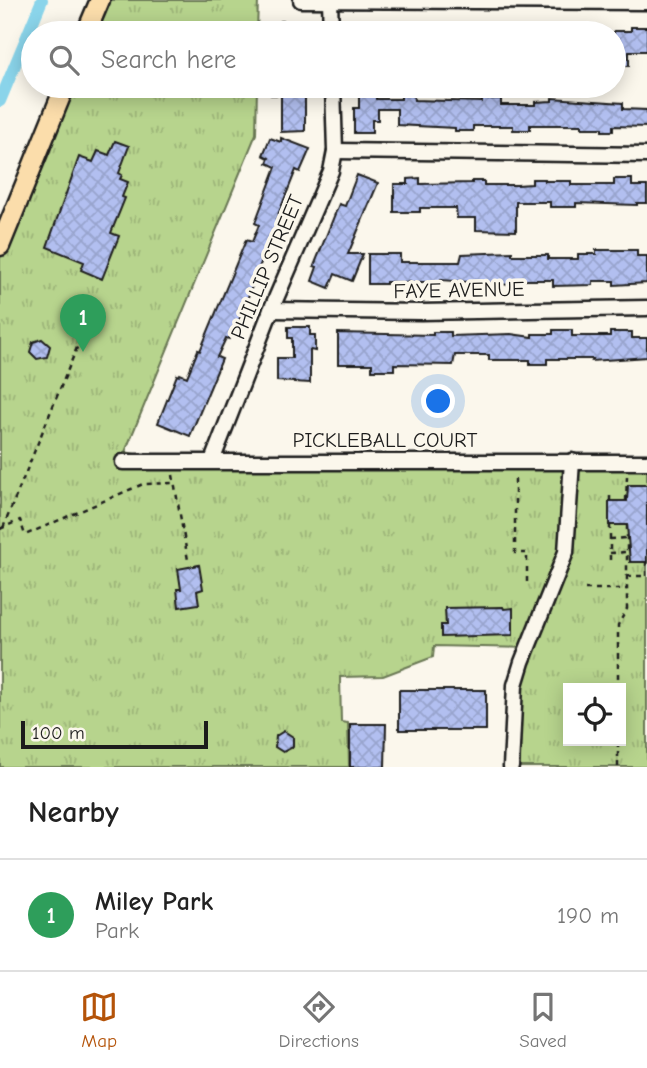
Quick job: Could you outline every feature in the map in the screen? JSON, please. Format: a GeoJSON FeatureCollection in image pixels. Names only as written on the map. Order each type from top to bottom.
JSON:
{"type":"FeatureCollection","features":[{"type":"Feature","properties":{"kind":"main road"},"geometry":{"type":"LineString","coordinates":[[91,21],[100,0]]}},
{"type":"Feature","properties":{"kind":"main road"},"geometry":{"type":"LineString","coordinates":[[0,246],[60,98]]}},
{"type":"Feature","properties":{"kind":"street"},"geometry":{"type":"LineString","coordinates":[[301,0],[647,2]]}},
{"type":"Feature","properties":{"kind":"street"},"geometry":{"type":"LineString","coordinates":[[330,1],[331,21]]}},
{"type":"Feature","properties":{"kind":"street","name":"PHILLIP STREET"},"geometry":{"type":"LineString","coordinates":[[212,461],[271,310],[331,172],[335,151],[333,98]]}},
{"type":"Feature","properties":{"kind":"street"},"geometry":{"type":"LineString","coordinates":[[335,151],[647,155]]}},
{"type":"Feature","properties":{"kind":"street","name":"FAYE AVENUE"},"geometry":{"type":"LineString","coordinates":[[271,310],[421,312],[647,308]]}},
{"type":"Feature","properties":{"kind":"street"},"geometry":{"type":"LineString","coordinates":[[511,767],[515,685],[566,552],[572,461]]}},
{"type":"Feature","properties":{"kind":"street","name":"PICKLEBALL COURT"},"geometry":{"type":"LineString","coordinates":[[123,462],[647,462]]}},
{"type":"Feature","properties":{"kind":"path"},"geometry":{"type":"LineString","coordinates":[[2,528],[85,328]]}},
{"type":"Feature","properties":{"kind":"path"},"geometry":{"type":"LineString","coordinates":[[170,461],[188,560]]}},
{"type":"Feature","properties":{"kind":"path"},"geometry":{"type":"LineString","coordinates":[[626,501],[627,476],[637,476]]}},
{"type":"Feature","properties":{"kind":"path"},"geometry":{"type":"LineString","coordinates":[[515,479],[515,553],[527,553],[527,582]]}},
{"type":"Feature","properties":{"kind":"path"},"geometry":{"type":"LineString","coordinates":[[2,528],[20,520],[25,535],[143,484],[174,483]]}},
{"type":"Feature","properties":{"kind":"path"},"geometry":{"type":"LineString","coordinates":[[610,525],[610,560]]}},
{"type":"Feature","properties":{"kind":"path"},"geometry":{"type":"LineString","coordinates":[[618,683],[618,625],[627,611],[626,525]]}},
{"type":"Feature","properties":{"kind":"path"},"geometry":{"type":"LineString","coordinates":[[610,539],[626,538]]}},
{"type":"Feature","properties":{"kind":"path"},"geometry":{"type":"LineString","coordinates":[[610,552],[627,552]]}},
{"type":"Feature","properties":{"kind":"path"},"geometry":{"type":"LineString","coordinates":[[627,576],[646,576],[646,562]]}},
{"type":"Feature","properties":{"kind":"path"},"geometry":{"type":"LineString","coordinates":[[585,589],[627,589]]}},
{"type":"Feature","properties":{"kind":"path"},"geometry":{"type":"LineString","coordinates":[[618,746],[618,767]]}},
{"type":"Feature","properties":{"kind":"green space"},"geometry":{"type":"Polygon","coordinates":[[[100,0],[258,0],[257,21],[92,21],[100,0]]]}},
{"type":"Feature","properties":{"kind":"green space"},"geometry":{"type":"Polygon","coordinates":[[[61,98],[257,98],[256,134],[125,452],[209,469],[647,468],[647,767],[520,767],[521,688],[534,648],[434,646],[433,657],[383,676],[340,677],[341,722],[348,723],[349,767],[0,767],[0,253],[61,98]]]}},
{"type":"Feature","properties":{"kind":"building"},"geometry":{"type":"Polygon","coordinates":[[[631,27],[647,27],[647,51],[629,51],[629,66],[626,66],[626,31],[631,31],[631,27]]]}},
{"type":"Feature","properties":{"kind":"building"},"geometry":{"type":"Polygon","coordinates":[[[281,98],[305,98],[305,131],[281,132],[281,98]]]}},
{"type":"Feature","properties":{"kind":"building"},"geometry":{"type":"Polygon","coordinates":[[[359,98],[482,102],[482,99],[501,99],[501,105],[535,105],[535,102],[552,101],[552,98],[623,103],[623,109],[647,110],[647,127],[613,126],[613,131],[602,131],[602,128],[582,128],[582,125],[530,125],[530,130],[513,130],[513,126],[473,126],[473,131],[455,131],[455,128],[397,125],[397,109],[378,109],[378,120],[372,120],[372,133],[354,133],[354,108],[359,108],[359,98]]]}},
{"type":"Feature","properties":{"kind":"building"},"geometry":{"type":"Polygon","coordinates":[[[270,138],[281,142],[281,138],[310,149],[300,172],[296,170],[276,220],[280,222],[238,323],[236,322],[229,339],[226,338],[217,357],[222,359],[190,436],[158,423],[177,375],[187,377],[246,240],[252,242],[259,225],[255,223],[276,167],[267,163],[269,158],[263,155],[270,138]]]}},
{"type":"Feature","properties":{"kind":"building"},"geometry":{"type":"Polygon","coordinates":[[[115,141],[129,146],[119,173],[122,175],[120,179],[128,182],[122,197],[125,198],[111,233],[119,236],[102,279],[81,270],[84,262],[47,247],[79,157],[93,162],[98,151],[109,155],[115,141]]]}},
{"type":"Feature","properties":{"kind":"building"},"geometry":{"type":"Polygon","coordinates":[[[357,175],[378,183],[348,254],[363,254],[352,281],[335,274],[329,288],[312,281],[317,267],[314,266],[339,204],[345,206],[357,175]]]}},
{"type":"Feature","properties":{"kind":"building"},"geometry":{"type":"Polygon","coordinates":[[[420,178],[420,184],[484,181],[484,185],[532,184],[532,179],[545,179],[571,181],[571,185],[614,185],[614,179],[632,179],[632,186],[647,186],[647,203],[576,203],[576,207],[550,207],[550,202],[516,202],[516,231],[476,230],[476,218],[457,218],[456,208],[420,208],[420,212],[394,212],[394,184],[408,184],[408,179],[420,178]]]}},
{"type":"Feature","properties":{"kind":"building"},"geometry":{"type":"Polygon","coordinates":[[[596,250],[637,250],[637,256],[647,256],[647,283],[614,285],[614,281],[593,281],[593,285],[553,286],[553,280],[511,280],[511,285],[441,280],[441,284],[368,284],[368,254],[400,254],[400,262],[460,262],[462,254],[512,252],[512,255],[548,255],[548,259],[578,259],[578,254],[596,254],[596,250]]]}},
{"type":"Feature","properties":{"kind":"building"},"geometry":{"type":"Polygon","coordinates":[[[288,327],[310,327],[310,335],[315,335],[315,351],[310,350],[310,383],[277,381],[277,358],[292,358],[292,338],[288,338],[288,327]]]}},
{"type":"Feature","properties":{"kind":"building"},"geometry":{"type":"Polygon","coordinates":[[[553,330],[572,330],[572,336],[610,336],[610,332],[632,332],[632,338],[647,338],[647,357],[592,361],[593,359],[547,359],[547,364],[530,364],[530,360],[489,360],[489,355],[455,355],[453,365],[394,364],[394,370],[372,370],[372,364],[338,364],[338,333],[433,335],[433,332],[451,332],[451,336],[511,334],[532,337],[532,334],[553,334],[553,330]]]}},
{"type":"Feature","properties":{"kind":"building"},"geometry":{"type":"Polygon","coordinates":[[[42,339],[50,346],[47,357],[37,359],[30,352],[33,342],[42,339]]]}},
{"type":"Feature","properties":{"kind":"building"},"geometry":{"type":"Polygon","coordinates":[[[628,485],[647,485],[647,562],[630,562],[627,525],[609,525],[609,501],[627,501],[628,485]]]}},
{"type":"Feature","properties":{"kind":"building"},"geometry":{"type":"Polygon","coordinates":[[[199,565],[203,589],[197,591],[199,604],[179,607],[177,589],[181,589],[178,569],[199,565]]]}},
{"type":"Feature","properties":{"kind":"building"},"geometry":{"type":"Polygon","coordinates":[[[445,608],[513,608],[513,635],[441,637],[441,625],[446,625],[445,608]]]}},
{"type":"Feature","properties":{"kind":"building"},"geometry":{"type":"Polygon","coordinates":[[[399,690],[486,690],[486,730],[399,730],[399,690]]]}},
{"type":"Feature","properties":{"kind":"building"},"geometry":{"type":"Polygon","coordinates":[[[350,724],[386,724],[385,767],[350,767],[350,724]]]}},
{"type":"Feature","properties":{"kind":"building"},"geometry":{"type":"Polygon","coordinates":[[[284,731],[293,737],[293,747],[283,752],[275,747],[276,736],[284,731]]]}},
{"type":"Feature","properties":{"kind":"waterway"},"geometry":{"type":"LineString","coordinates":[[33,21],[42,0]]}},
{"type":"Feature","properties":{"kind":"waterway"},"geometry":{"type":"LineString","coordinates":[[0,101],[21,50]]}},
{"type":"Feature","properties":{"kind":"place","name":"Miley Park"},"geometry":{"type":"Point","coordinates":[83,352]}}]}
